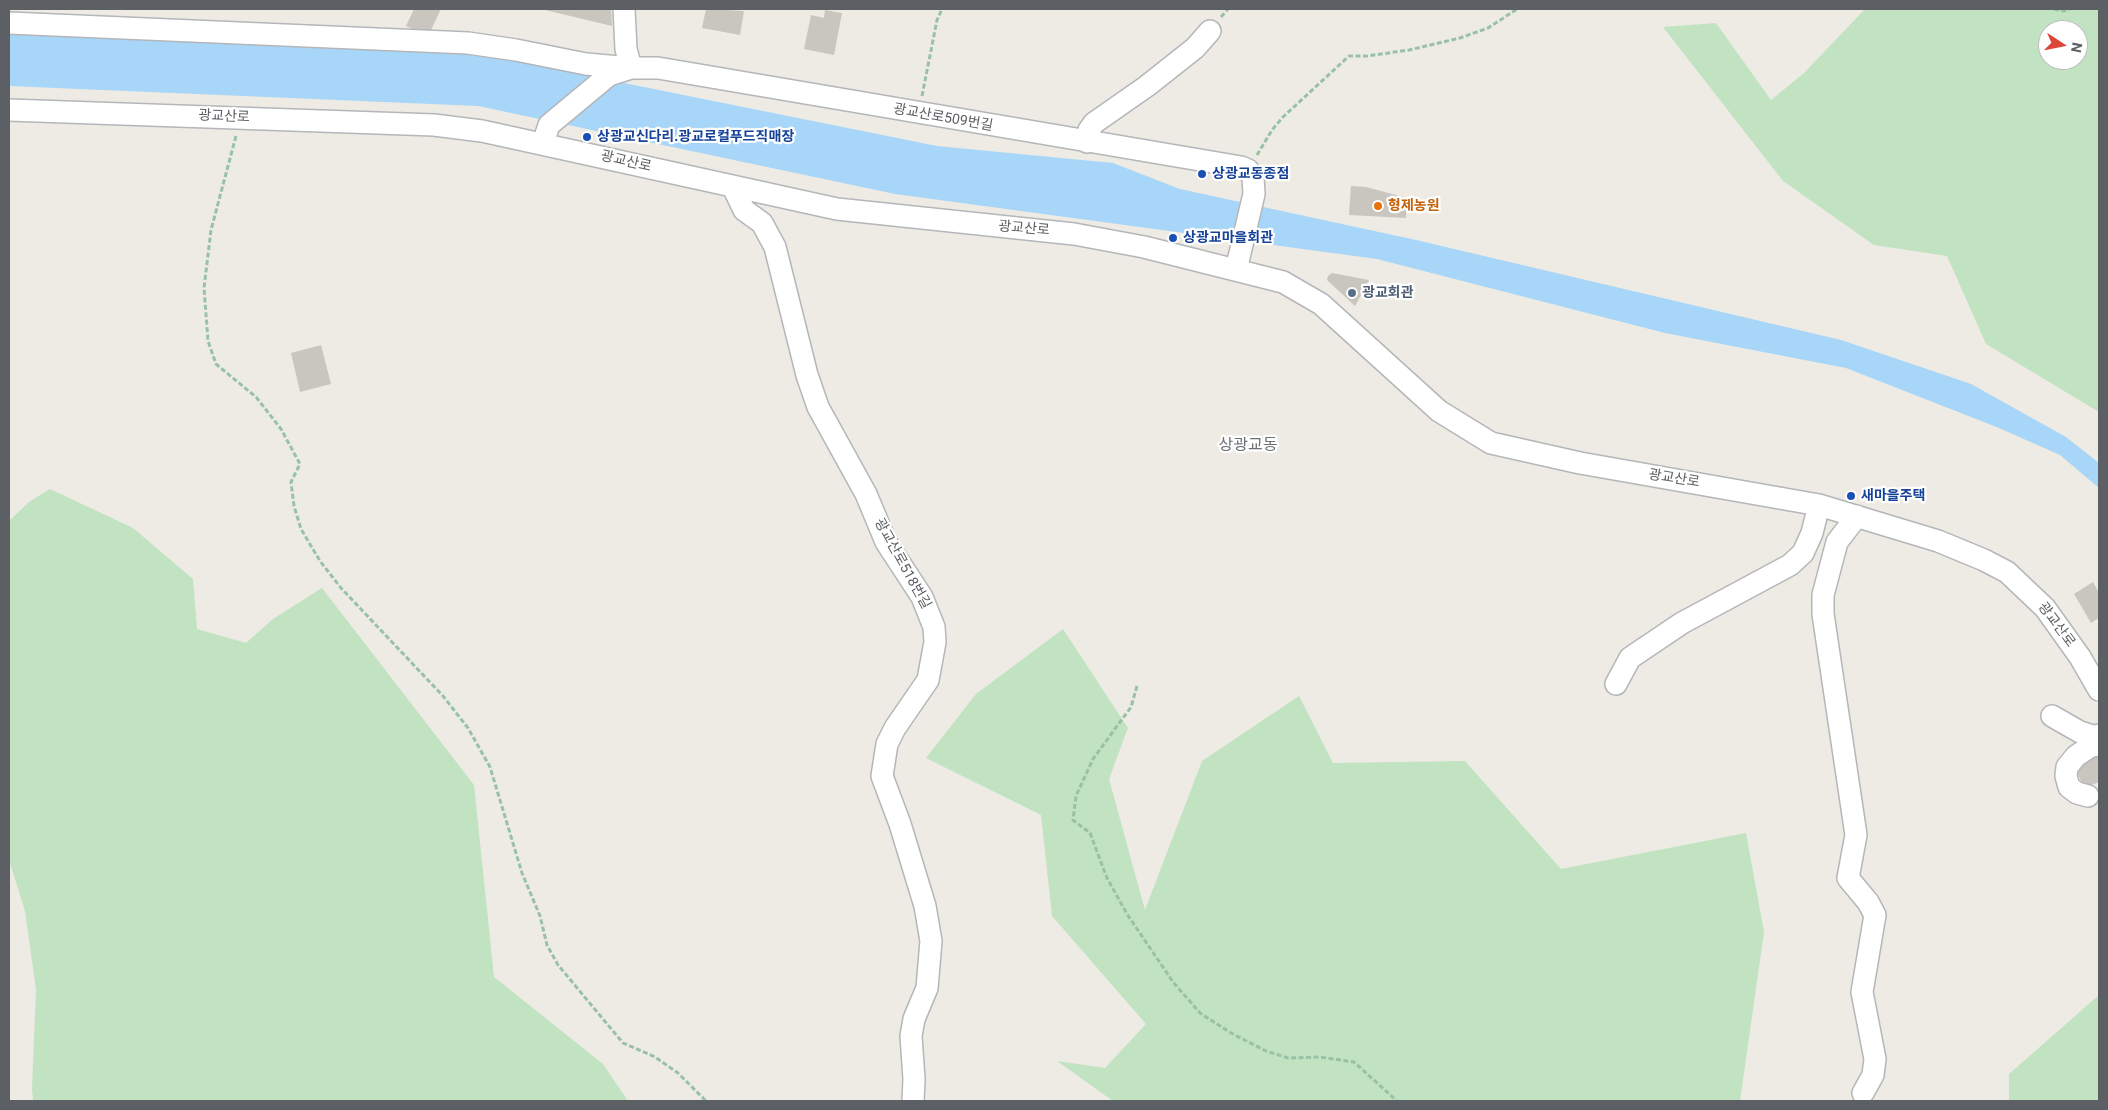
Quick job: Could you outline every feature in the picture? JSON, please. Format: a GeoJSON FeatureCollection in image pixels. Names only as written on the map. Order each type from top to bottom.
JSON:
{"type":"FeatureCollection","features":[{"type":"Feature","properties":{"kind":"street"},"geometry":{"type":"LineString","coordinates":[[9,23],[468,43],[516,50],[586,64],[630,68],[626,49],[624,9]]}},
{"type":"Feature","properties":{"kind":"street"},"geometry":{"type":"LineString","coordinates":[[1087,142],[1089,130],[1094,123],[1147,86],[1195,48],[1210,31]]}},
{"type":"Feature","properties":{"kind":"street","name":"광교산로509번길"},"geometry":{"type":"LineString","coordinates":[[546,134],[609,75],[630,68],[658,68],[1241,167],[1252,180]]}},
{"type":"Feature","properties":{"kind":"street","name":"광교산로"},"geometry":{"type":"LineString","coordinates":[[9,110],[434,125],[482,131],[546,134],[733,186],[837,209],[1074,234],[1144,247],[1283,282],[1320,304],[1438,411],[1491,443],[1580,464],[1819,506],[1938,541],[1984,560],[2007,572],[2045,608],[2080,657],[2099,690]]}},
{"type":"Feature","properties":{"kind":"street"},"geometry":{"type":"LineString","coordinates":[[1236,270],[1242,246],[1252,180]]}},
{"type":"Feature","properties":{"kind":"street","name":"광교산로518번길"},"geometry":{"type":"LineString","coordinates":[[733,186],[744,210],[762,223],[775,247],[807,375],[818,407],[866,494],[886,542],[922,597],[934,627],[936,642],[928,680],[895,728],[887,744],[882,776],[900,824],[925,906],[931,942],[927,988],[914,1019],[911,1036],[914,1079],[913,1101]]}},
{"type":"Feature","properties":{"kind":"street"},"geometry":{"type":"LineString","coordinates":[[1616,684],[1630,658],[1682,623],[1790,565],[1803,554],[1812,533],[1819,506]]}},
{"type":"Feature","properties":{"kind":"street"},"geometry":{"type":"LineString","coordinates":[[1857,516],[1837,542],[1823,595],[1823,614],[1856,834],[1848,878],[1868,902],[1875,915],[1862,992],[1875,1059],[1873,1075],[1863,1093]]}},
{"type":"Feature","properties":{"kind":"street"},"geometry":{"type":"LineString","coordinates":[[2052,716],[2080,732],[2096,737],[2099,735]]}},
{"type":"Feature","properties":{"kind":"street"},"geometry":{"type":"LineString","coordinates":[[2088,796],[2077,793],[2069,787],[2066,776],[2067,767],[2076,756],[2091,746],[2099,745]]}},
{"type":"Feature","properties":{"kind":"path"},"geometry":{"type":"LineString","coordinates":[[922,114],[922,98],[929,54],[937,20],[942,9]]}},
{"type":"Feature","properties":{"kind":"path"},"geometry":{"type":"LineString","coordinates":[[1252,180],[1272,130],[1349,56],[1367,56],[1410,50],[1460,38],[1488,28],[1517,9]]}},
{"type":"Feature","properties":{"kind":"path"},"geometry":{"type":"LineString","coordinates":[[2054,9],[2064,11],[2070,9]]}},
{"type":"Feature","properties":{"kind":"path"},"geometry":{"type":"LineString","coordinates":[[239,118],[232,153],[211,230],[204,288],[208,341],[216,364],[256,397],[281,429],[300,464],[291,482],[294,506],[301,529],[320,561],[341,588],[443,696],[468,728],[490,767],[522,873],[540,916],[547,944],[558,966],[622,1043],[655,1058],[678,1073],[706,1101]]}},
{"type":"Feature","properties":{"kind":"path"},"geometry":{"type":"LineString","coordinates":[[1137,686],[1131,707],[1093,759],[1076,796],[1073,820],[1090,833],[1107,878],[1127,914],[1173,982],[1200,1013],[1231,1033],[1266,1051],[1288,1058],[1320,1056],[1354,1062],[1397,1101]]}},
{"type":"Feature","properties":{"kind":"green space"},"geometry":{"type":"Polygon","coordinates":[[[1865,9],[2099,9],[2099,412],[1986,344],[1947,256],[1874,245],[1783,181],[1663,27],[1716,23],[1771,100],[1804,73],[1865,9]]]}},
{"type":"Feature","properties":{"kind":"green space"},"geometry":{"type":"Polygon","coordinates":[[[50,489],[133,528],[193,579],[197,629],[246,643],[273,619],[322,588],[474,785],[494,977],[603,1064],[628,1101],[33,1101],[36,990],[25,911],[9,860],[9,521],[29,502],[50,489]]]}},
{"type":"Feature","properties":{"kind":"green space"},"geometry":{"type":"Polygon","coordinates":[[[1063,629],[1128,728],[1109,779],[1145,910],[1202,761],[1299,696],[1333,763],[1465,761],[1561,869],[1746,833],[1764,932],[1740,1101],[1113,1101],[1057,1061],[1105,1068],[1146,1024],[1052,916],[1041,815],[926,758],[976,694],[1063,629]]]}},
{"type":"Feature","properties":{"kind":"green space"},"geometry":{"type":"Polygon","coordinates":[[[2099,995],[2099,1101],[2009,1101],[2009,1074],[2099,995]]]}},
{"type":"Feature","properties":{"kind":"water"},"geometry":{"type":"Polygon","coordinates":[[[9,34],[480,54],[937,146],[1113,163],[1180,189],[1416,240],[1841,340],[1971,384],[2066,437],[2099,463],[2099,488],[2060,455],[1999,428],[1846,368],[1665,333],[1377,259],[895,194],[478,106],[9,86],[9,34]]]}},
{"type":"Feature","properties":{"kind":"building"},"geometry":{"type":"Polygon","coordinates":[[[414,9],[441,9],[428,36],[406,26],[414,9]]]}},
{"type":"Feature","properties":{"kind":"building"},"geometry":{"type":"Polygon","coordinates":[[[541,9],[611,9],[612,26],[541,9]]]}},
{"type":"Feature","properties":{"kind":"building"},"geometry":{"type":"Polygon","coordinates":[[[706,9],[744,11],[740,35],[702,28],[706,9]]]}},
{"type":"Feature","properties":{"kind":"building"},"geometry":{"type":"Polygon","coordinates":[[[825,10],[842,13],[834,55],[804,49],[811,15],[824,18],[825,10]]]}},
{"type":"Feature","properties":{"kind":"building","name":"형제농원"},"geometry":{"type":"Polygon","coordinates":[[[1351,186],[1366,187],[1407,198],[1406,218],[1349,215],[1351,186]]]}},
{"type":"Feature","properties":{"kind":"building","name":"광교회관"},"geometry":{"type":"Polygon","coordinates":[[[1332,273],[1369,280],[1355,306],[1327,280],[1328,276],[1332,273]]]}},
{"type":"Feature","properties":{"kind":"building"},"geometry":{"type":"Polygon","coordinates":[[[321,345],[331,384],[300,392],[291,353],[321,345]]]}},
{"type":"Feature","properties":{"kind":"building"},"geometry":{"type":"Polygon","coordinates":[[[2093,582],[2099,593],[2099,618],[2091,623],[2074,594],[2093,582]]]}},
{"type":"Feature","properties":{"kind":"building"},"geometry":{"type":"Polygon","coordinates":[[[2099,755],[2099,782],[2084,788],[2074,765],[2099,755]]]}},
{"type":"Feature","properties":{"kind":"place","name":"상광교신다리.광교로컬푸드직매장"},"geometry":{"type":"Point","coordinates":[587,137]}},
{"type":"Feature","properties":{"kind":"place","name":"상광교동종점"},"geometry":{"type":"Point","coordinates":[1202,174]}},
{"type":"Feature","properties":{"kind":"place","name":"형제농원"},"geometry":{"type":"Point","coordinates":[1378,206]}},
{"type":"Feature","properties":{"kind":"place","name":"상광교마을회관"},"geometry":{"type":"Point","coordinates":[1173,238]}},
{"type":"Feature","properties":{"kind":"place","name":"광교회관"},"geometry":{"type":"Point","coordinates":[1352,293]}},
{"type":"Feature","properties":{"kind":"place","name":"새마을주택"},"geometry":{"type":"Point","coordinates":[1851,496]}},
{"type":"Feature","properties":{"kind":"district","name":"상광교동"},"geometry":{"type":"Point","coordinates":[1248,446]}}]}
